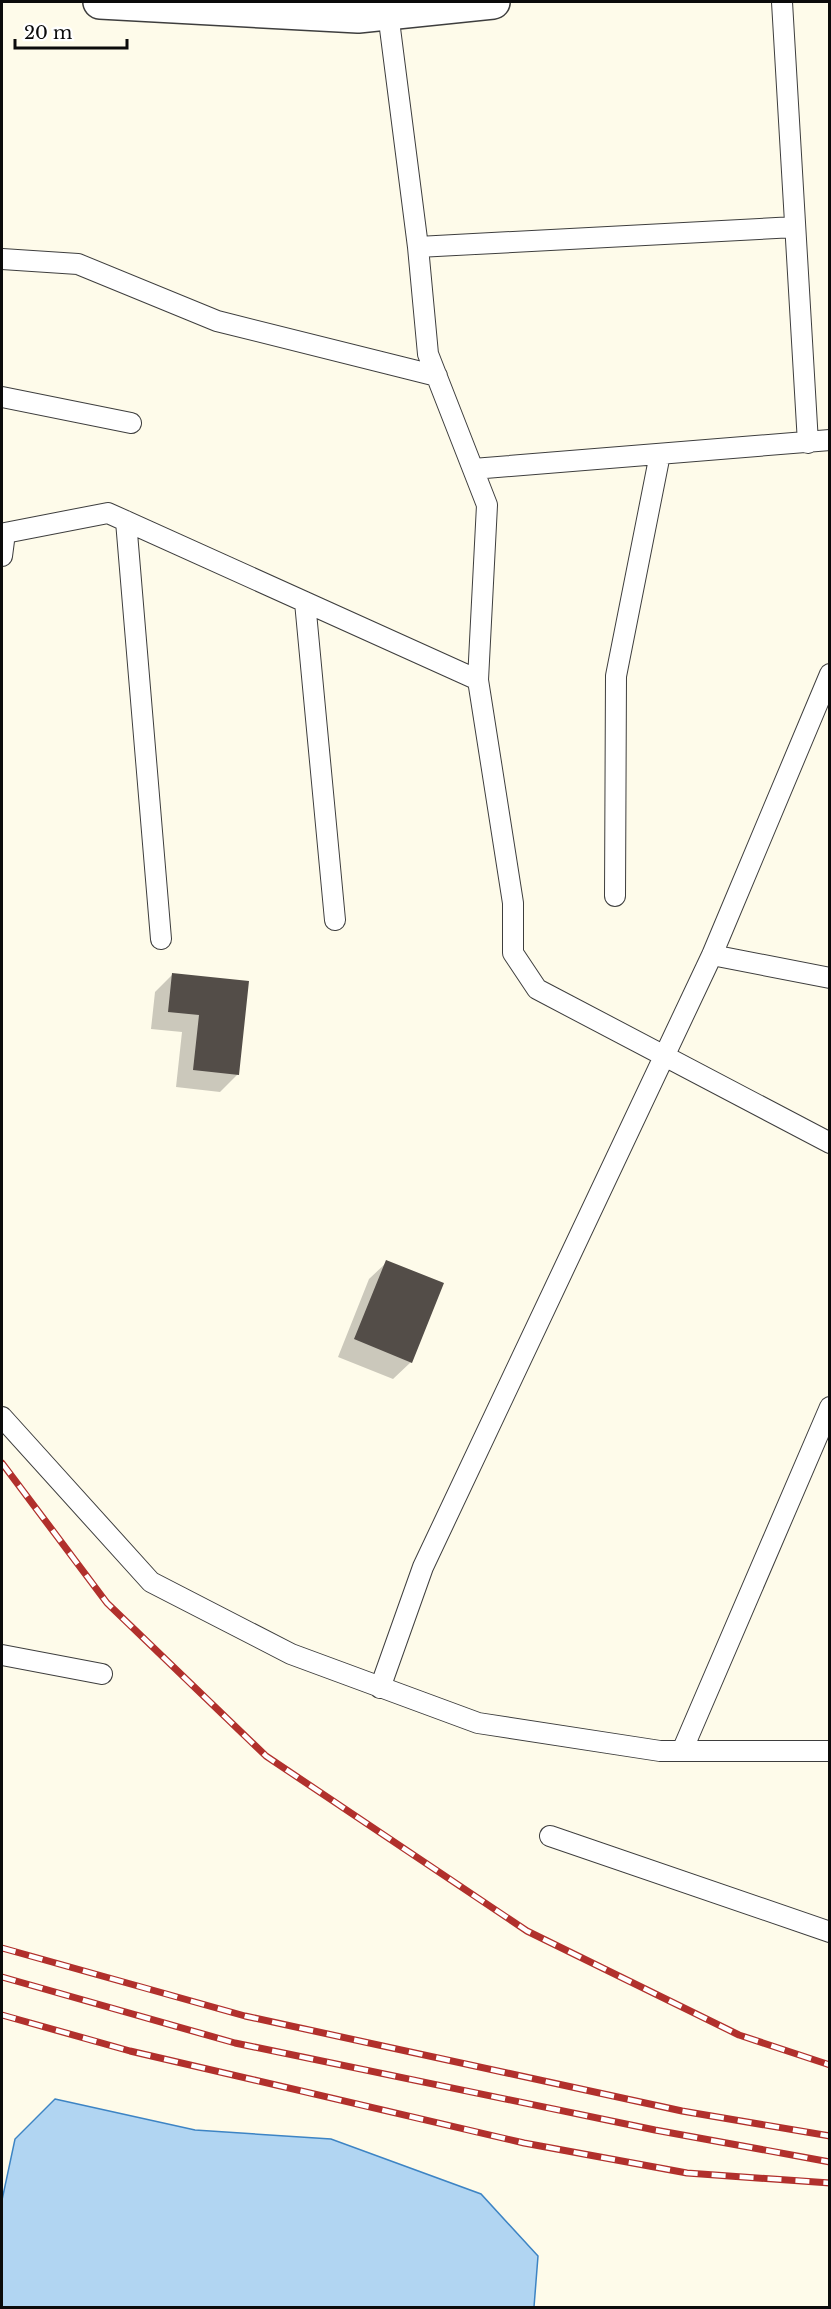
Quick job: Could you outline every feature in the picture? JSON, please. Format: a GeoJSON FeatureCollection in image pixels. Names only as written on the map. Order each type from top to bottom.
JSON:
{"type":"FeatureCollection","features":[{"type":"Feature","properties":{"kind":"street"},"geometry":{"type":"LineString","coordinates":[[100,2],[358,16],[388,7],[493,2]]}},
{"type":"Feature","properties":{"kind":"lane"},"geometry":{"type":"LineString","coordinates":[[782,2],[808,443]]}},
{"type":"Feature","properties":{"kind":"lane"},"geometry":{"type":"LineString","coordinates":[[388,7],[418,247],[428,354],[487,505],[478,680],[513,903],[513,953],[537,989],[830,1143]]}},
{"type":"Feature","properties":{"kind":"lane"},"geometry":{"type":"LineString","coordinates":[[418,247],[795,227]]}},
{"type":"Feature","properties":{"kind":"lane"},"geometry":{"type":"LineString","coordinates":[[2,259],[78,264],[217,321],[437,376]]}},
{"type":"Feature","properties":{"kind":"lane"},"geometry":{"type":"LineString","coordinates":[[2,397],[131,423]]}},
{"type":"Feature","properties":{"kind":"lane"},"geometry":{"type":"LineString","coordinates":[[473,469],[830,440]]}},
{"type":"Feature","properties":{"kind":"lane"},"geometry":{"type":"LineString","coordinates":[[615,896],[616,676],[660,454]]}},
{"type":"Feature","properties":{"kind":"lane"},"geometry":{"type":"LineString","coordinates":[[2,556],[5,533],[108,513],[478,680]]}},
{"type":"Feature","properties":{"kind":"lane"},"geometry":{"type":"LineString","coordinates":[[126,521],[161,939]]}},
{"type":"Feature","properties":{"kind":"lane"},"geometry":{"type":"LineString","coordinates":[[305,602],[335,920]]}},
{"type":"Feature","properties":{"kind":"lane"},"geometry":{"type":"LineString","coordinates":[[380,1688],[423,1567],[712,955],[830,674]]}},
{"type":"Feature","properties":{"kind":"lane"},"geometry":{"type":"LineString","coordinates":[[712,955],[830,978]]}},
{"type":"Feature","properties":{"kind":"lane"},"geometry":{"type":"LineString","coordinates":[[682,1750],[830,1407]]}},
{"type":"Feature","properties":{"kind":"lane"},"geometry":{"type":"LineString","coordinates":[[2,1417],[151,1582],[291,1654],[478,1723],[660,1750],[830,1751]]}},
{"type":"Feature","properties":{"kind":"lane"},"geometry":{"type":"LineString","coordinates":[[2,1655],[102,1674]]}},
{"type":"Feature","properties":{"kind":"lane"},"geometry":{"type":"LineString","coordinates":[[550,1836],[830,1932]]}},
{"type":"Feature","properties":{"kind":"water"},"geometry":{"type":"Polygon","coordinates":[[[55,2099],[195,2130],[331,2139],[481,2194],[538,2256],[534,2307],[2,2307],[2,2200],[15,2139],[55,2099]]]}},
{"type":"Feature","properties":{"kind":"building"},"geometry":{"type":"Polygon","coordinates":[[[172,973],[249,981],[239,1075],[193,1070],[199,1015],[168,1012],[172,973]]]}},
{"type":"Feature","properties":{"kind":"building"},"geometry":{"type":"Polygon","coordinates":[[[386,1260],[444,1283],[412,1363],[354,1339],[386,1260]]]}},
{"type":"Feature","properties":{"kind":"railway"},"geometry":{"type":"LineString","coordinates":[[2,1463],[107,1603],[266,1756],[527,1931],[739,2035],[830,2065]]}},
{"type":"Feature","properties":{"kind":"railway"},"geometry":{"type":"LineString","coordinates":[[2,1948],[245,2016],[682,2111],[830,2136]]}},
{"type":"Feature","properties":{"kind":"railway"},"geometry":{"type":"LineString","coordinates":[[2,1977],[235,2043],[655,2130],[830,2162]]}},
{"type":"Feature","properties":{"kind":"railway"},"geometry":{"type":"LineString","coordinates":[[2,2015],[130,2051],[524,2143],[687,2173],[830,2183]]}}]}
